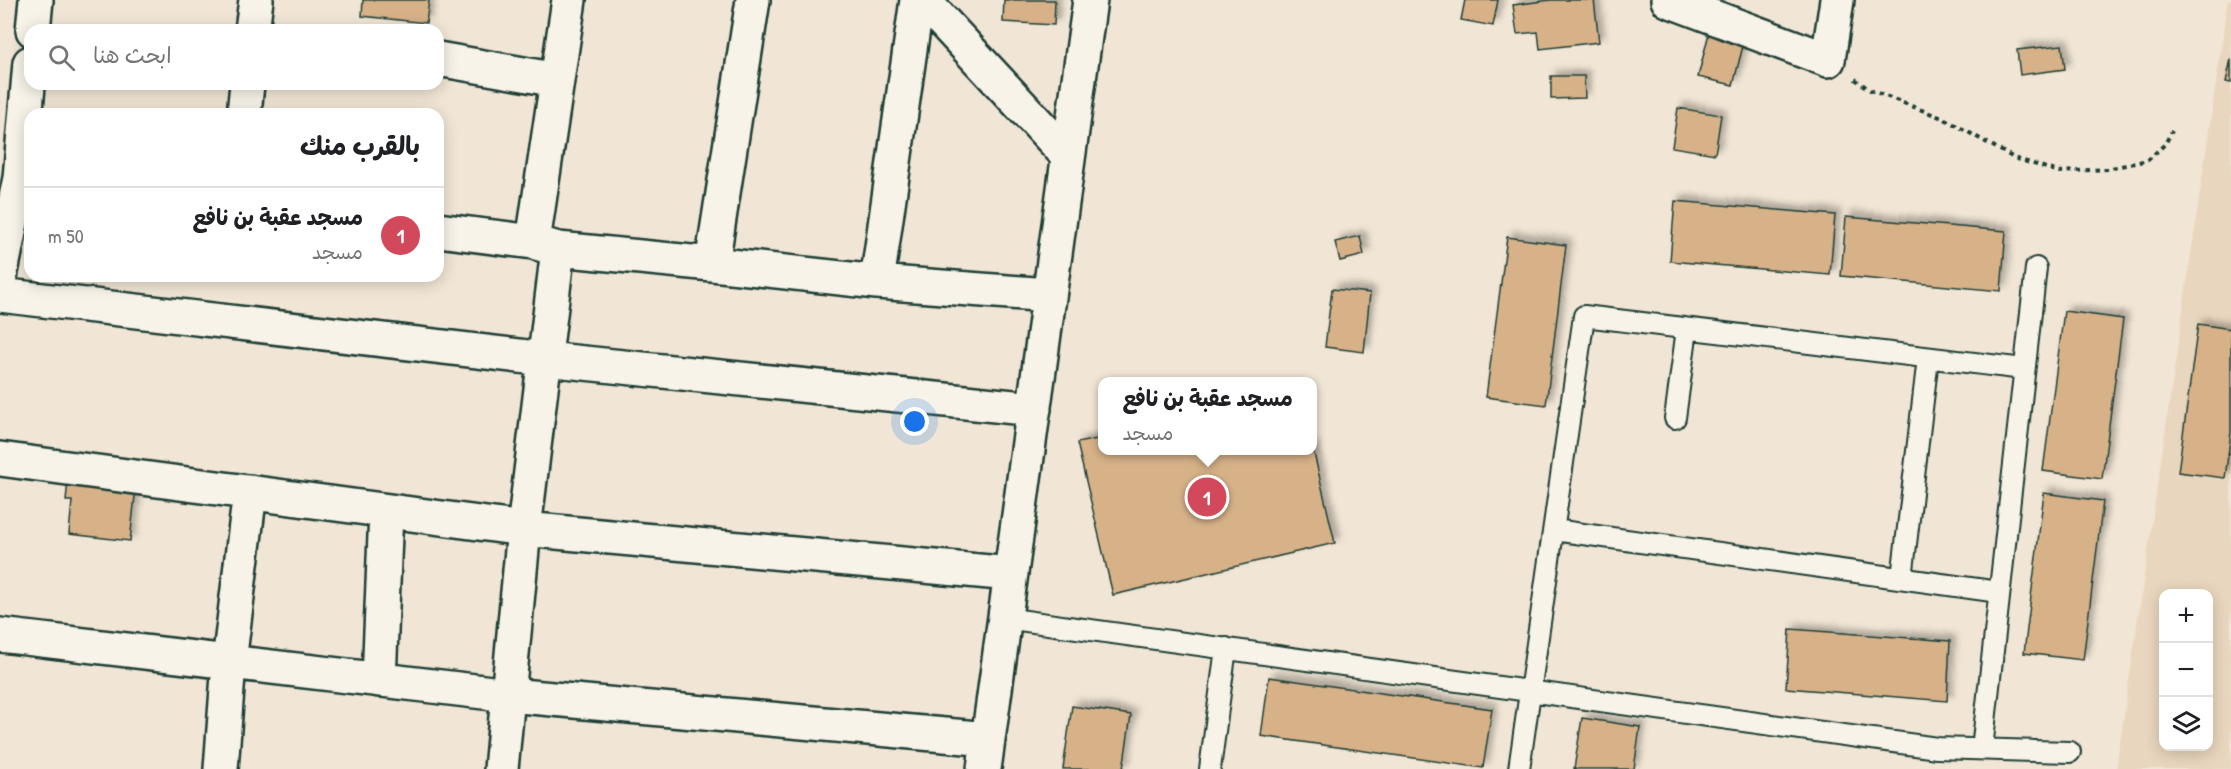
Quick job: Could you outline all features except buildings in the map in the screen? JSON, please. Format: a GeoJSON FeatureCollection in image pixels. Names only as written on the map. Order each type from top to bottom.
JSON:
{"type":"FeatureCollection","features":[{"type":"Feature","properties":{"kind":"street"},"geometry":{"type":"LineString","coordinates":[[34,24],[36,0]]}},
{"type":"Feature","properties":{"kind":"street"},"geometry":{"type":"LineString","coordinates":[[501,769],[524,529],[545,359],[545,246],[557,80],[569,0]]}},
{"type":"Feature","properties":{"kind":"street"},"geometry":{"type":"LineString","coordinates":[[712,264],[753,0]]}},
{"type":"Feature","properties":{"kind":"street"},"geometry":{"type":"LineString","coordinates":[[878,282],[917,0]]}},
{"type":"Feature","properties":{"kind":"street"},"geometry":{"type":"LineString","coordinates":[[923,0],[1068,156]]}},
{"type":"Feature","properties":{"kind":"street"},"geometry":{"type":"LineString","coordinates":[[0,635],[986,754],[1090,0]]}},
{"type":"Feature","properties":{"kind":"street"},"geometry":{"type":"LineString","coordinates":[[1668,0],[1828,60],[1837,0]]}},
{"type":"Feature","properties":{"kind":"street"},"geometry":{"type":"LineString","coordinates":[[444,60],[557,80]]}},
{"type":"Feature","properties":{"kind":"street"},"geometry":{"type":"LineString","coordinates":[[25,108],[27,90]]}},
{"type":"Feature","properties":{"kind":"street"},"geometry":{"type":"LineString","coordinates":[[245,108],[246,90]]}},
{"type":"Feature","properties":{"kind":"street"},"geometry":{"type":"LineString","coordinates":[[0,277],[24,115]]}},
{"type":"Feature","properties":{"kind":"street"},"geometry":{"type":"LineString","coordinates":[[444,231],[545,246],[878,282],[1049,295]]}},
{"type":"Feature","properties":{"kind":"street"},"geometry":{"type":"LineString","coordinates":[[0,294],[545,359],[1034,410]]}},
{"type":"Feature","properties":{"kind":"street"},"geometry":{"type":"LineString","coordinates":[[0,459],[524,529],[1011,574]]}},
{"type":"Feature","properties":{"kind":"street"},"geometry":{"type":"LineString","coordinates":[[221,769],[229,662],[250,492]]}},
{"type":"Feature","properties":{"kind":"street"},"geometry":{"type":"LineString","coordinates":[[379,680],[386,511]]}},
{"type":"Feature","properties":{"kind":"lane"},"geometry":{"type":"LineString","coordinates":[[1982,749],[2036,268]]}},
{"type":"Feature","properties":{"kind":"lane"},"geometry":{"type":"LineString","coordinates":[[1519,769],[1584,316],[2024,369]]}},
{"type":"Feature","properties":{"kind":"lane"},"geometry":{"type":"LineString","coordinates":[[1675,418],[1687,328]]}},
{"type":"Feature","properties":{"kind":"lane"},"geometry":{"type":"LineString","coordinates":[[1902,578],[1928,358]]}},
{"type":"Feature","properties":{"kind":"lane"},"geometry":{"type":"LineString","coordinates":[[1554,530],[1999,592]]}},
{"type":"Feature","properties":{"kind":"lane"},"geometry":{"type":"LineString","coordinates":[[1005,618],[1937,748],[2070,752]]}},
{"type":"Feature","properties":{"kind":"lane"},"geometry":{"type":"LineString","coordinates":[[1210,769],[1226,648]]}},
{"type":"Feature","properties":{"kind":"path"},"geometry":{"type":"LineString","coordinates":[[1828,60],[1870,90],[1945,119],[2014,158],[2059,172],[2107,169],[2148,160],[2165,144],[2172,131]]}},
{"type":"Feature","properties":{"kind":"shaded area"},"geometry":{"type":"Polygon","coordinates":[[[2228,0],[2231,0],[2231,769],[2116,769],[2228,0]]]}},
{"type":"Feature","properties":{"kind":"place","name":"مسجد عقبة بن نافع"},"geometry":{"type":"Point","coordinates":[1207,497]}}]}
